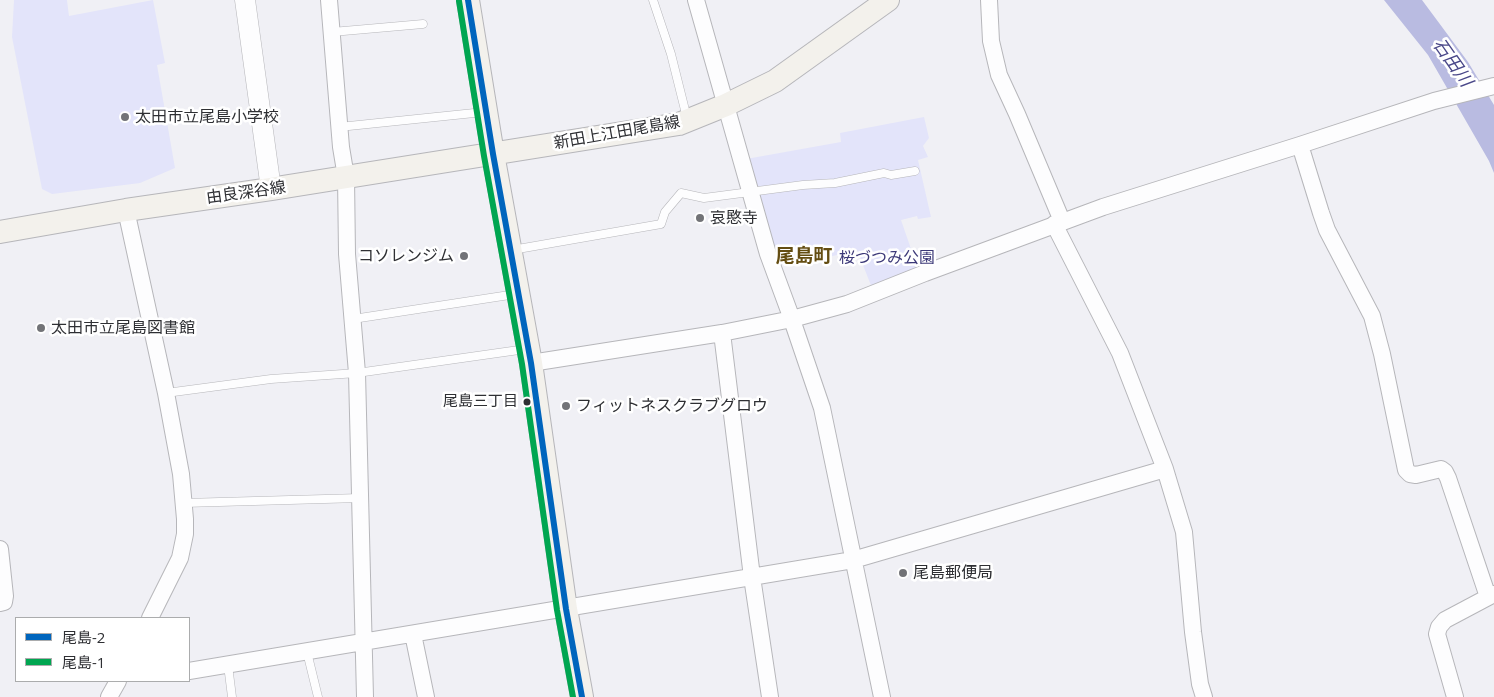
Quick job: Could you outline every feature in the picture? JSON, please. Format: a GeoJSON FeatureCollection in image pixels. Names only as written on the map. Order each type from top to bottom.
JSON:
{"type":"FeatureCollection","features":[{"type":"Feature","properties":{"kind":"main road"},"geometry":{"type":"LineString","coordinates":[[468,0],[493,154],[530,356],[566,609],[582,697]]}},
{"type":"Feature","properties":{"kind":"main road","name":"新田上江田尾島線"},"geometry":{"type":"LineString","coordinates":[[493,154],[679,124],[726,105],[776,81],[888,0]]}},
{"type":"Feature","properties":{"kind":"main road","name":"由良深谷線"},"geometry":{"type":"LineString","coordinates":[[0,232],[126,210],[493,154]]}},
{"type":"Feature","properties":{"kind":"street"},"geometry":{"type":"LineString","coordinates":[[245,0],[271,189]]}},
{"type":"Feature","properties":{"kind":"street"},"geometry":{"type":"LineString","coordinates":[[329,0],[339,127],[346,177],[347,254],[357,373],[365,697]]}},
{"type":"Feature","properties":{"kind":"street"},"geometry":{"type":"LineString","coordinates":[[696,0],[768,254],[822,408],[882,697]]}},
{"type":"Feature","properties":{"kind":"street"},"geometry":{"type":"LineString","coordinates":[[989,0],[991,41],[999,75],[1017,114],[1058,222],[1120,353],[1164,469],[1184,532],[1193,632],[1200,684],[1204,697]]}},
{"type":"Feature","properties":{"kind":"street"},"geometry":{"type":"LineString","coordinates":[[530,356],[722,333],[792,319],[847,304],[1058,222],[1434,101],[1494,86]]}},
{"type":"Feature","properties":{"kind":"street"},"geometry":{"type":"LineString","coordinates":[[1300,145],[1324,222],[1372,316],[1382,354],[1406,470],[1410,474],[1416,475],[1441,469],[1445,472],[1491,596],[1445,620],[1438,627],[1437,634],[1455,697]]}},
{"type":"Feature","properties":{"kind":"street"},"geometry":{"type":"LineString","coordinates":[[126,210],[166,393],[181,474],[184,503],[185,534],[180,558],[150,617]]}},
{"type":"Feature","properties":{"kind":"street"},"geometry":{"type":"LineString","coordinates":[[722,333],[752,578],[770,697]]}},
{"type":"Feature","properties":{"kind":"street"},"geometry":{"type":"LineString","coordinates":[[190,672],[853,560],[1164,469]]}},
{"type":"Feature","properties":{"kind":"street"},"geometry":{"type":"LineString","coordinates":[[0,549],[5,599],[4,602],[0,603]]}},
{"type":"Feature","properties":{"kind":"street"},"geometry":{"type":"LineString","coordinates":[[412,634],[426,697]]}},
{"type":"Feature","properties":{"kind":"lane"},"geometry":{"type":"LineString","coordinates":[[653,0],[671,54],[687,120]]}},
{"type":"Feature","properties":{"kind":"lane"},"geometry":{"type":"LineString","coordinates":[[332,32],[423,24]]}},
{"type":"Feature","properties":{"kind":"lane"},"geometry":{"type":"LineString","coordinates":[[339,127],[486,112]]}},
{"type":"Feature","properties":{"kind":"lane"},"geometry":{"type":"LineString","coordinates":[[510,250],[661,224],[665,212],[681,193],[704,198],[803,185],[835,183],[884,173],[891,175],[915,171]]}},
{"type":"Feature","properties":{"kind":"lane"},"geometry":{"type":"LineString","coordinates":[[353,319],[518,294]]}},
{"type":"Feature","properties":{"kind":"lane"},"geometry":{"type":"LineString","coordinates":[[166,393],[271,379],[357,373],[530,356]]}},
{"type":"Feature","properties":{"kind":"lane"},"geometry":{"type":"LineString","coordinates":[[184,503],[360,498]]}},
{"type":"Feature","properties":{"kind":"lane"},"geometry":{"type":"LineString","coordinates":[[307,652],[318,697]]}},
{"type":"Feature","properties":{"kind":"lane"},"geometry":{"type":"LineString","coordinates":[[228,665],[232,697]]}},
{"type":"Feature","properties":{"kind":"green space"},"geometry":{"type":"Polygon","coordinates":[[[14,0],[67,0],[69,16],[153,0],[165,63],[157,65],[175,168],[140,183],[52,194],[42,189],[12,37],[14,0]]]}},
{"type":"Feature","properties":{"kind":"green space","name":"桜づつみ公園"},"geometry":{"type":"Polygon","coordinates":[[[924,117],[929,138],[923,146],[928,157],[918,160],[931,217],[918,219],[917,216],[901,220],[920,275],[874,293],[857,250],[817,260],[815,252],[774,256],[746,159],[841,142],[840,133],[924,117]]]}},
{"type":"Feature","properties":{"kind":"water","name":"石田川"},"geometry":{"type":"Polygon","coordinates":[[[1384,0],[1422,0],[1468,62],[1494,105],[1494,173],[1428,55],[1384,0]]]}},
{"type":"Feature","properties":{"kind":"transit line","name":"尾島-2"},"geometry":{"type":"LineString","coordinates":[[468,0],[493,154],[531,363],[566,609],[582,697]]}},
{"type":"Feature","properties":{"kind":"transit line","name":"尾島-1"},"geometry":{"type":"LineString","coordinates":[[459,1],[484,156],[522,364],[557,610],[573,697]]}},
{"type":"Feature","properties":{"kind":"place","name":"太田市立尾島小学校"},"geometry":{"type":"Point","coordinates":[125,117]}},
{"type":"Feature","properties":{"kind":"place","name":"哀愍寺"},"geometry":{"type":"Point","coordinates":[700,218]}},
{"type":"Feature","properties":{"kind":"place","name":"コソレンジム"},"geometry":{"type":"Point","coordinates":[464,256]}},
{"type":"Feature","properties":{"kind":"place","name":"太田市立尾島図書館"},"geometry":{"type":"Point","coordinates":[41,328]}},
{"type":"Feature","properties":{"kind":"place","name":"尾島三丁目"},"geometry":{"type":"Point","coordinates":[527,402]}},
{"type":"Feature","properties":{"kind":"place","name":"フィットネスクラブグロウ"},"geometry":{"type":"Point","coordinates":[566,406]}},
{"type":"Feature","properties":{"kind":"place","name":"尾島郵便局"},"geometry":{"type":"Point","coordinates":[903,573]}},
{"type":"Feature","properties":{"kind":"district","name":"尾島町"},"geometry":{"type":"Point","coordinates":[804,257]}}]}
